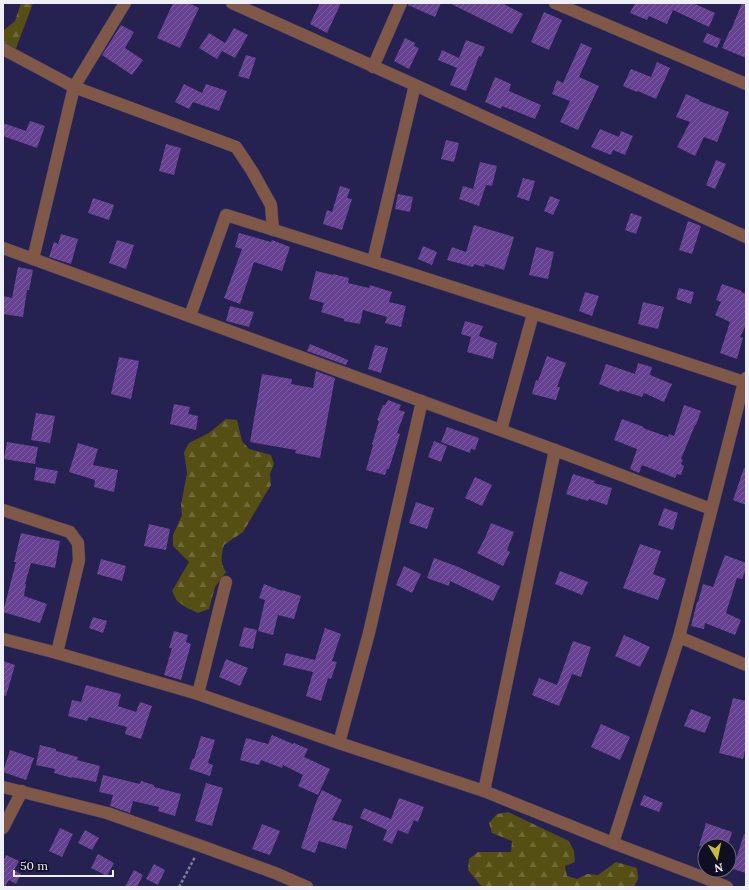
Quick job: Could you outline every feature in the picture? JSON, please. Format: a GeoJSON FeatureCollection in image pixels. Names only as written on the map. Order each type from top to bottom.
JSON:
{"type":"FeatureCollection","features":[{"type":"Feature","properties":{"kind":"street"},"geometry":{"type":"LineString","coordinates":[[33,259],[74,88],[125,3]]}},
{"type":"Feature","properties":{"kind":"street"},"geometry":{"type":"LineString","coordinates":[[232,3],[746,237]]}},
{"type":"Feature","properties":{"kind":"street"},"geometry":{"type":"LineString","coordinates":[[373,67],[401,3]]}},
{"type":"Feature","properties":{"kind":"street"},"geometry":{"type":"LineString","coordinates":[[555,3],[746,84]]}},
{"type":"Feature","properties":{"kind":"street"},"geometry":{"type":"LineString","coordinates":[[3,49],[74,88],[236,147],[252,171],[271,205],[273,230]]}},
{"type":"Feature","properties":{"kind":"street"},"geometry":{"type":"LineString","coordinates":[[373,261],[415,86]]}},
{"type":"Feature","properties":{"kind":"street"},"geometry":{"type":"LineString","coordinates":[[190,316],[226,216],[373,261],[533,314],[745,380],[679,636],[613,844]]}},
{"type":"Feature","properties":{"kind":"street"},"geometry":{"type":"LineString","coordinates":[[3,248],[501,430],[711,509]]}},
{"type":"Feature","properties":{"kind":"street"},"geometry":{"type":"LineString","coordinates":[[501,430],[533,314]]}},
{"type":"Feature","properties":{"kind":"street"},"geometry":{"type":"LineString","coordinates":[[339,743],[369,633],[422,401]]}},
{"type":"Feature","properties":{"kind":"street"},"geometry":{"type":"LineString","coordinates":[[484,791],[555,450]]}},
{"type":"Feature","properties":{"kind":"street"},"geometry":{"type":"LineString","coordinates":[[3,510],[70,532],[78,543],[79,560],[57,653]]}},
{"type":"Feature","properties":{"kind":"street"},"geometry":{"type":"LineString","coordinates":[[198,694],[226,582]]}},
{"type":"Feature","properties":{"kind":"street"},"geometry":{"type":"LineString","coordinates":[[679,636],[746,665]]}},
{"type":"Feature","properties":{"kind":"street"},"geometry":{"type":"LineString","coordinates":[[3,639],[198,694],[484,791],[703,882],[727,887]]}},
{"type":"Feature","properties":{"kind":"street"},"geometry":{"type":"LineString","coordinates":[[3,787],[107,813],[275,873],[307,887]]}},
{"type":"Feature","properties":{"kind":"street"},"geometry":{"type":"LineString","coordinates":[[3,828],[22,791]]}},
{"type":"Feature","properties":{"kind":"path"},"geometry":{"type":"LineString","coordinates":[[179,887],[201,846]]}},
{"type":"Feature","properties":{"kind":"green space"},"geometry":{"type":"Polygon","coordinates":[[[21,3],[33,3],[15,51],[5,49],[3,31],[15,21],[21,3]]]}},
{"type":"Feature","properties":{"kind":"green space"},"geometry":{"type":"Polygon","coordinates":[[[226,419],[237,420],[242,441],[249,449],[271,455],[274,464],[270,474],[271,485],[243,532],[224,545],[222,559],[226,572],[215,587],[209,609],[198,613],[177,601],[172,591],[189,562],[173,546],[173,535],[182,515],[181,505],[187,473],[184,452],[189,443],[209,433],[226,419]]]}},
{"type":"Feature","properties":{"kind":"green space"},"geometry":{"type":"Polygon","coordinates":[[[508,812],[569,841],[574,851],[575,862],[565,866],[567,876],[577,879],[587,874],[598,875],[616,862],[637,868],[638,879],[634,887],[482,887],[468,870],[469,859],[478,852],[511,852],[512,841],[492,833],[489,823],[497,814],[508,812]]]}},
{"type":"Feature","properties":{"kind":"building"},"geometry":{"type":"Polygon","coordinates":[[[173,3],[189,3],[199,8],[180,48],[157,38],[173,3]]]}},
{"type":"Feature","properties":{"kind":"building"},"geometry":{"type":"Polygon","coordinates":[[[320,3],[341,3],[327,33],[310,24],[320,3]]]}},
{"type":"Feature","properties":{"kind":"building"},"geometry":{"type":"Polygon","coordinates":[[[408,3],[441,3],[435,17],[408,5],[408,3]]]}},
{"type":"Feature","properties":{"kind":"building"},"geometry":{"type":"Polygon","coordinates":[[[449,3],[502,3],[523,14],[512,34],[449,3]]]}},
{"type":"Feature","properties":{"kind":"building"},"geometry":{"type":"Polygon","coordinates":[[[635,3],[693,3],[715,13],[709,27],[673,10],[667,24],[649,16],[647,20],[630,13],[635,3]]]}},
{"type":"Feature","properties":{"kind":"building"},"geometry":{"type":"Polygon","coordinates":[[[742,3],[746,3],[746,58],[722,48],[742,3]]]}},
{"type":"Feature","properties":{"kind":"building"},"geometry":{"type":"Polygon","coordinates":[[[544,12],[562,20],[549,50],[531,42],[544,12]]]}},
{"type":"Feature","properties":{"kind":"building"},"geometry":{"type":"Polygon","coordinates":[[[121,25],[134,32],[125,48],[143,60],[132,75],[102,55],[121,25]]]}},
{"type":"Feature","properties":{"kind":"building"},"geometry":{"type":"Polygon","coordinates":[[[234,28],[248,35],[235,58],[222,51],[217,59],[199,48],[209,33],[225,43],[234,28]]]}},
{"type":"Feature","properties":{"kind":"building"},"geometry":{"type":"Polygon","coordinates":[[[707,33],[721,39],[717,48],[703,42],[707,33]]]}},
{"type":"Feature","properties":{"kind":"building"},"geometry":{"type":"Polygon","coordinates":[[[405,38],[415,43],[414,46],[419,48],[409,69],[394,61],[405,38]]]}},
{"type":"Feature","properties":{"kind":"building"},"geometry":{"type":"Polygon","coordinates":[[[466,40],[485,47],[481,57],[479,56],[466,91],[450,85],[457,68],[438,60],[442,50],[459,58],[466,40]]]}},
{"type":"Feature","properties":{"kind":"building"},"geometry":{"type":"Polygon","coordinates":[[[581,43],[592,48],[579,77],[599,86],[578,130],[560,122],[570,101],[552,94],[557,80],[563,83],[581,43]]]}},
{"type":"Feature","properties":{"kind":"building"},"geometry":{"type":"Polygon","coordinates":[[[246,55],[256,58],[249,79],[238,76],[246,55]]]}},
{"type":"Feature","properties":{"kind":"building"},"geometry":{"type":"Polygon","coordinates":[[[657,62],[670,68],[656,99],[623,86],[631,69],[651,77],[657,62]]]}},
{"type":"Feature","properties":{"kind":"building"},"geometry":{"type":"Polygon","coordinates":[[[495,77],[511,84],[509,91],[541,105],[535,119],[502,106],[501,109],[485,102],[495,77]]]}},
{"type":"Feature","properties":{"kind":"building"},"geometry":{"type":"Polygon","coordinates":[[[184,84],[202,93],[206,84],[227,91],[219,111],[193,102],[189,109],[175,102],[184,84]]]}},
{"type":"Feature","properties":{"kind":"building"},"geometry":{"type":"Polygon","coordinates":[[[686,94],[700,100],[699,101],[729,112],[717,142],[704,137],[695,156],[677,147],[690,122],[676,117],[686,94]]]}},
{"type":"Feature","properties":{"kind":"building"},"geometry":{"type":"Polygon","coordinates":[[[30,121],[45,126],[37,148],[3,136],[3,123],[26,131],[30,121]]]}},
{"type":"Feature","properties":{"kind":"building"},"geometry":{"type":"Polygon","coordinates":[[[600,129],[619,137],[621,131],[633,136],[625,155],[613,150],[611,155],[591,147],[600,129]]]}},
{"type":"Feature","properties":{"kind":"building"},"geometry":{"type":"Polygon","coordinates":[[[446,140],[459,143],[454,162],[441,159],[446,140]]]}},
{"type":"Feature","properties":{"kind":"building"},"geometry":{"type":"Polygon","coordinates":[[[166,144],[181,148],[174,175],[159,171],[166,144]]]}},
{"type":"Feature","properties":{"kind":"building"},"geometry":{"type":"Polygon","coordinates":[[[716,160],[726,164],[715,189],[706,185],[716,160]]]}},
{"type":"Feature","properties":{"kind":"building"},"geometry":{"type":"Polygon","coordinates":[[[480,162],[497,166],[492,186],[486,185],[479,206],[459,199],[463,186],[473,189],[480,162]]]}},
{"type":"Feature","properties":{"kind":"building"},"geometry":{"type":"Polygon","coordinates":[[[523,178],[535,181],[529,201],[517,197],[523,178]]]}},
{"type":"Feature","properties":{"kind":"building"},"geometry":{"type":"Polygon","coordinates":[[[340,186],[350,189],[347,198],[352,199],[342,230],[323,224],[327,210],[332,212],[340,186]]]}},
{"type":"Feature","properties":{"kind":"building"},"geometry":{"type":"Polygon","coordinates":[[[398,194],[413,197],[410,212],[395,209],[398,194]]]}},
{"type":"Feature","properties":{"kind":"building"},"geometry":{"type":"Polygon","coordinates":[[[550,196],[560,200],[553,215],[544,211],[550,196]]]}},
{"type":"Feature","properties":{"kind":"building"},"geometry":{"type":"Polygon","coordinates":[[[93,198],[114,205],[109,220],[88,213],[93,198]]]}},
{"type":"Feature","properties":{"kind":"building"},"geometry":{"type":"Polygon","coordinates":[[[631,213],[642,217],[636,234],[625,230],[631,213]]]}},
{"type":"Feature","properties":{"kind":"building"},"geometry":{"type":"Polygon","coordinates":[[[688,221],[701,226],[692,254],[679,250],[688,221]]]}},
{"type":"Feature","properties":{"kind":"building"},"geometry":{"type":"Polygon","coordinates":[[[474,225],[514,237],[504,270],[485,264],[484,267],[474,264],[473,267],[447,260],[452,247],[466,252],[474,225]]]}},
{"type":"Feature","properties":{"kind":"building"},"geometry":{"type":"Polygon","coordinates":[[[239,233],[271,242],[272,240],[290,247],[282,271],[254,262],[240,304],[224,298],[242,249],[235,247],[239,233]]]}},
{"type":"Feature","properties":{"kind":"building"},"geometry":{"type":"Polygon","coordinates":[[[61,234],[78,239],[71,264],[49,257],[54,242],[58,244],[61,234]]]}},
{"type":"Feature","properties":{"kind":"building"},"geometry":{"type":"Polygon","coordinates":[[[117,240],[134,245],[126,269],[109,263],[117,240]]]}},
{"type":"Feature","properties":{"kind":"building"},"geometry":{"type":"Polygon","coordinates":[[[423,246],[437,252],[432,265],[418,259],[423,246]]]}},
{"type":"Feature","properties":{"kind":"building"},"geometry":{"type":"Polygon","coordinates":[[[536,247],[554,252],[548,279],[529,275],[536,247]]]}},
{"type":"Feature","properties":{"kind":"building"},"geometry":{"type":"Polygon","coordinates":[[[18,267],[33,270],[29,290],[27,290],[23,317],[3,314],[3,296],[12,298],[18,267]]]}},
{"type":"Feature","properties":{"kind":"building"},"geometry":{"type":"Polygon","coordinates":[[[316,271],[349,278],[348,283],[369,288],[370,285],[392,292],[389,302],[406,306],[401,327],[385,323],[387,317],[363,310],[360,324],[344,321],[344,319],[321,312],[324,303],[309,299],[316,271]]]}},
{"type":"Feature","properties":{"kind":"building"},"geometry":{"type":"Polygon","coordinates":[[[722,284],[742,291],[741,292],[746,294],[746,325],[740,337],[743,338],[737,359],[720,353],[730,322],[715,315],[721,302],[716,300],[722,284]]]}},
{"type":"Feature","properties":{"kind":"building"},"geometry":{"type":"Polygon","coordinates":[[[679,288],[694,292],[691,304],[676,299],[679,288]]]}},
{"type":"Feature","properties":{"kind":"building"},"geometry":{"type":"Polygon","coordinates":[[[585,292],[599,296],[592,316],[579,311],[585,292]]]}},
{"type":"Feature","properties":{"kind":"building"},"geometry":{"type":"Polygon","coordinates":[[[643,302],[664,307],[658,329],[638,324],[643,302]]]}},
{"type":"Feature","properties":{"kind":"building"},"geometry":{"type":"Polygon","coordinates":[[[230,306],[254,312],[249,327],[226,321],[230,306]]]}},
{"type":"Feature","properties":{"kind":"building"},"geometry":{"type":"Polygon","coordinates":[[[465,321],[483,326],[479,336],[497,343],[493,359],[467,352],[471,337],[461,334],[465,321]]]}},
{"type":"Feature","properties":{"kind":"building"},"geometry":{"type":"Polygon","coordinates":[[[310,344],[348,360],[346,365],[307,351],[310,344]]]}},
{"type":"Feature","properties":{"kind":"building"},"geometry":{"type":"Polygon","coordinates":[[[375,345],[388,348],[381,373],[368,369],[375,345]]]}},
{"type":"Feature","properties":{"kind":"building"},"geometry":{"type":"Polygon","coordinates":[[[547,356],[566,363],[557,387],[560,387],[556,400],[532,394],[536,380],[538,381],[547,356]]]}},
{"type":"Feature","properties":{"kind":"building"},"geometry":{"type":"Polygon","coordinates":[[[119,357],[139,361],[131,399],[111,394],[119,357]]]}},
{"type":"Feature","properties":{"kind":"building"},"geometry":{"type":"Polygon","coordinates":[[[638,363],[652,367],[650,375],[672,384],[664,402],[644,393],[642,397],[620,390],[619,392],[599,384],[606,364],[635,374],[638,363]]]}},
{"type":"Feature","properties":{"kind":"building"},"geometry":{"type":"Polygon","coordinates":[[[316,371],[335,378],[320,458],[295,453],[296,450],[250,442],[262,374],[292,379],[291,384],[313,388],[316,371]]]}},
{"type":"Feature","properties":{"kind":"building"},"geometry":{"type":"Polygon","coordinates":[[[388,400],[401,405],[399,410],[405,412],[397,433],[400,434],[389,469],[387,469],[385,475],[366,470],[379,421],[377,420],[383,405],[385,405],[388,400]]]}},
{"type":"Feature","properties":{"kind":"building"},"geometry":{"type":"Polygon","coordinates":[[[174,404],[190,407],[188,414],[198,416],[196,430],[170,424],[174,404]]]}},
{"type":"Feature","properties":{"kind":"building"},"geometry":{"type":"Polygon","coordinates":[[[684,405],[701,411],[681,459],[683,460],[681,464],[684,466],[681,475],[677,474],[675,478],[642,465],[639,473],[630,469],[637,449],[614,440],[622,419],[668,437],[669,434],[674,436],[684,405]]]}},
{"type":"Feature","properties":{"kind":"building"},"geometry":{"type":"Polygon","coordinates":[[[36,413],[55,416],[50,443],[31,440],[36,413]]]}},
{"type":"Feature","properties":{"kind":"building"},"geometry":{"type":"Polygon","coordinates":[[[447,427],[479,438],[475,450],[471,449],[470,453],[441,442],[447,427]]]}},
{"type":"Feature","properties":{"kind":"building"},"geometry":{"type":"Polygon","coordinates":[[[434,441],[447,446],[441,462],[428,457],[434,441]]]}},
{"type":"Feature","properties":{"kind":"building"},"geometry":{"type":"Polygon","coordinates":[[[7,442],[38,447],[35,464],[4,459],[7,442]]]}},
{"type":"Feature","properties":{"kind":"building"},"geometry":{"type":"Polygon","coordinates":[[[78,443],[98,449],[93,465],[118,470],[114,492],[94,487],[95,480],[69,472],[78,443]]]}},
{"type":"Feature","properties":{"kind":"building"},"geometry":{"type":"Polygon","coordinates":[[[36,467],[58,471],[55,484],[34,480],[36,467]]]}},
{"type":"Feature","properties":{"kind":"building"},"geometry":{"type":"Polygon","coordinates":[[[744,468],[746,469],[746,505],[733,500],[744,468]]]}},
{"type":"Feature","properties":{"kind":"building"},"geometry":{"type":"Polygon","coordinates":[[[573,474],[595,481],[594,483],[612,488],[607,505],[566,494],[573,474]]]}},
{"type":"Feature","properties":{"kind":"building"},"geometry":{"type":"Polygon","coordinates":[[[475,477],[492,485],[482,506],[465,498],[475,477]]]}},
{"type":"Feature","properties":{"kind":"building"},"geometry":{"type":"Polygon","coordinates":[[[416,502],[434,508],[427,529],[409,523],[416,502]]]}},
{"type":"Feature","properties":{"kind":"building"},"geometry":{"type":"Polygon","coordinates":[[[664,508],[678,513],[673,530],[658,525],[664,508]]]}},
{"type":"Feature","properties":{"kind":"building"},"geometry":{"type":"Polygon","coordinates":[[[491,523],[514,532],[507,550],[510,552],[503,566],[477,553],[491,523]]]}},
{"type":"Feature","properties":{"kind":"building"},"geometry":{"type":"Polygon","coordinates":[[[149,524],[170,529],[166,550],[144,546],[149,524]]]}},
{"type":"Feature","properties":{"kind":"building"},"geometry":{"type":"Polygon","coordinates":[[[21,533],[60,541],[55,568],[31,563],[25,584],[24,596],[47,604],[40,623],[3,612],[16,562],[14,562],[21,533]]]}},
{"type":"Feature","properties":{"kind":"building"},"geometry":{"type":"Polygon","coordinates":[[[640,544],[661,551],[653,574],[666,579],[658,600],[623,588],[640,544]]]}},
{"type":"Feature","properties":{"kind":"building"},"geometry":{"type":"Polygon","coordinates":[[[725,555],[746,563],[746,569],[742,579],[737,578],[726,613],[741,620],[735,635],[705,623],[704,629],[691,626],[703,584],[713,587],[725,555]]]}},
{"type":"Feature","properties":{"kind":"building"},"geometry":{"type":"Polygon","coordinates":[[[434,558],[456,566],[500,586],[493,601],[450,581],[449,586],[427,578],[434,558]]]}},
{"type":"Feature","properties":{"kind":"building"},"geometry":{"type":"Polygon","coordinates":[[[101,559],[126,566],[122,581],[97,574],[101,559]]]}},
{"type":"Feature","properties":{"kind":"building"},"geometry":{"type":"Polygon","coordinates":[[[404,566],[421,574],[412,593],[396,585],[404,566]]]}},
{"type":"Feature","properties":{"kind":"building"},"geometry":{"type":"Polygon","coordinates":[[[560,571],[588,582],[582,595],[555,584],[560,571]]]}},
{"type":"Feature","properties":{"kind":"building"},"geometry":{"type":"Polygon","coordinates":[[[264,584],[301,596],[294,619],[278,615],[273,635],[258,631],[265,600],[259,598],[264,584]]]}},
{"type":"Feature","properties":{"kind":"building"},"geometry":{"type":"Polygon","coordinates":[[[93,617],[107,621],[103,633],[89,628],[93,617]]]}},
{"type":"Feature","properties":{"kind":"building"},"geometry":{"type":"Polygon","coordinates":[[[244,627],[257,630],[253,649],[239,646],[244,627]]]}},
{"type":"Feature","properties":{"kind":"building"},"geometry":{"type":"Polygon","coordinates":[[[325,628],[341,634],[332,661],[337,662],[331,679],[328,678],[321,701],[306,696],[313,672],[283,665],[286,653],[315,660],[325,628]]]}},
{"type":"Feature","properties":{"kind":"building"},"geometry":{"type":"Polygon","coordinates":[[[174,631],[188,635],[186,642],[191,644],[181,680],[164,675],[172,648],[169,648],[174,631]]]}},
{"type":"Feature","properties":{"kind":"building"},"geometry":{"type":"Polygon","coordinates":[[[624,635],[650,647],[640,667],[615,656],[624,635]]]}},
{"type":"Feature","properties":{"kind":"building"},"geometry":{"type":"Polygon","coordinates":[[[573,641],[591,647],[581,677],[572,674],[559,706],[532,695],[539,678],[557,685],[573,641]]]}},
{"type":"Feature","properties":{"kind":"building"},"geometry":{"type":"Polygon","coordinates":[[[226,659],[248,668],[240,686],[219,677],[226,659]]]}},
{"type":"Feature","properties":{"kind":"building"},"geometry":{"type":"Polygon","coordinates":[[[3,661],[15,665],[6,696],[3,695],[3,661]]]}},
{"type":"Feature","properties":{"kind":"building"},"geometry":{"type":"Polygon","coordinates":[[[86,685],[121,694],[118,706],[136,712],[140,702],[152,706],[141,739],[125,734],[127,727],[89,717],[87,721],[68,716],[72,700],[81,702],[86,685]]]}},
{"type":"Feature","properties":{"kind":"building"},"geometry":{"type":"Polygon","coordinates":[[[733,698],[746,701],[746,747],[743,759],[719,753],[733,698]]]}},
{"type":"Feature","properties":{"kind":"building"},"geometry":{"type":"Polygon","coordinates":[[[691,709],[711,717],[705,733],[684,726],[691,709]]]}},
{"type":"Feature","properties":{"kind":"building"},"geometry":{"type":"Polygon","coordinates":[[[601,724],[630,737],[620,760],[591,747],[601,724]]]}},
{"type":"Feature","properties":{"kind":"building"},"geometry":{"type":"Polygon","coordinates":[[[272,735],[308,749],[304,757],[330,769],[318,795],[298,786],[303,775],[283,765],[282,768],[261,760],[259,765],[240,760],[246,738],[268,744],[272,735]]]}},
{"type":"Feature","properties":{"kind":"building"},"geometry":{"type":"Polygon","coordinates":[[[201,736],[215,740],[208,763],[213,765],[210,776],[189,769],[193,758],[194,759],[201,736]]]}},
{"type":"Feature","properties":{"kind":"building"},"geometry":{"type":"Polygon","coordinates":[[[40,745],[78,757],[77,760],[100,766],[96,782],[54,773],[55,769],[36,765],[40,745]]]}},
{"type":"Feature","properties":{"kind":"building"},"geometry":{"type":"Polygon","coordinates":[[[10,750],[34,758],[26,780],[3,772],[10,750]]]}},
{"type":"Feature","properties":{"kind":"building"},"geometry":{"type":"Polygon","coordinates":[[[103,775],[140,784],[141,781],[154,785],[154,787],[181,794],[175,816],[158,811],[159,807],[133,801],[130,813],[110,806],[113,795],[99,792],[103,775]]]}},
{"type":"Feature","properties":{"kind":"building"},"geometry":{"type":"Polygon","coordinates":[[[206,783],[223,788],[212,826],[195,821],[206,783]]]}},
{"type":"Feature","properties":{"kind":"building"},"geometry":{"type":"Polygon","coordinates":[[[322,790],[342,800],[332,820],[353,826],[346,849],[319,841],[315,853],[301,848],[316,802],[322,790]]]}},
{"type":"Feature","properties":{"kind":"building"},"geometry":{"type":"Polygon","coordinates":[[[644,795],[663,803],[659,812],[640,805],[644,795]]]}},
{"type":"Feature","properties":{"kind":"building"},"geometry":{"type":"Polygon","coordinates":[[[399,798],[424,807],[418,822],[414,820],[408,834],[398,830],[392,844],[383,840],[387,830],[360,818],[364,808],[391,819],[399,798]]]}},
{"type":"Feature","properties":{"kind":"building"},"geometry":{"type":"Polygon","coordinates":[[[706,823],[732,832],[730,838],[701,838],[706,823]]]}},
{"type":"Feature","properties":{"kind":"building"},"geometry":{"type":"Polygon","coordinates":[[[262,824],[280,831],[270,855],[252,849],[262,824]]]}},
{"type":"Feature","properties":{"kind":"building"},"geometry":{"type":"Polygon","coordinates":[[[60,828],[73,834],[62,857],[49,851],[60,828]]]}},
{"type":"Feature","properties":{"kind":"building"},"geometry":{"type":"Polygon","coordinates":[[[85,830],[99,838],[92,850],[78,843],[85,830]]]}},
{"type":"Feature","properties":{"kind":"building"},"geometry":{"type":"Polygon","coordinates":[[[744,834],[746,835],[746,873],[737,870],[737,856],[744,834]]]}},
{"type":"Feature","properties":{"kind":"building"},"geometry":{"type":"Polygon","coordinates":[[[98,854],[114,863],[107,876],[91,868],[98,854]]]}},
{"type":"Feature","properties":{"kind":"building"},"geometry":{"type":"Polygon","coordinates":[[[6,855],[19,861],[14,870],[21,874],[16,884],[9,880],[5,887],[3,887],[3,862],[6,855]]]}},
{"type":"Feature","properties":{"kind":"building"},"geometry":{"type":"Polygon","coordinates":[[[154,864],[165,870],[158,885],[146,879],[154,864]]]}},
{"type":"Feature","properties":{"kind":"building"},"geometry":{"type":"Polygon","coordinates":[[[134,870],[143,875],[137,887],[125,887],[134,870]]]}}]}
